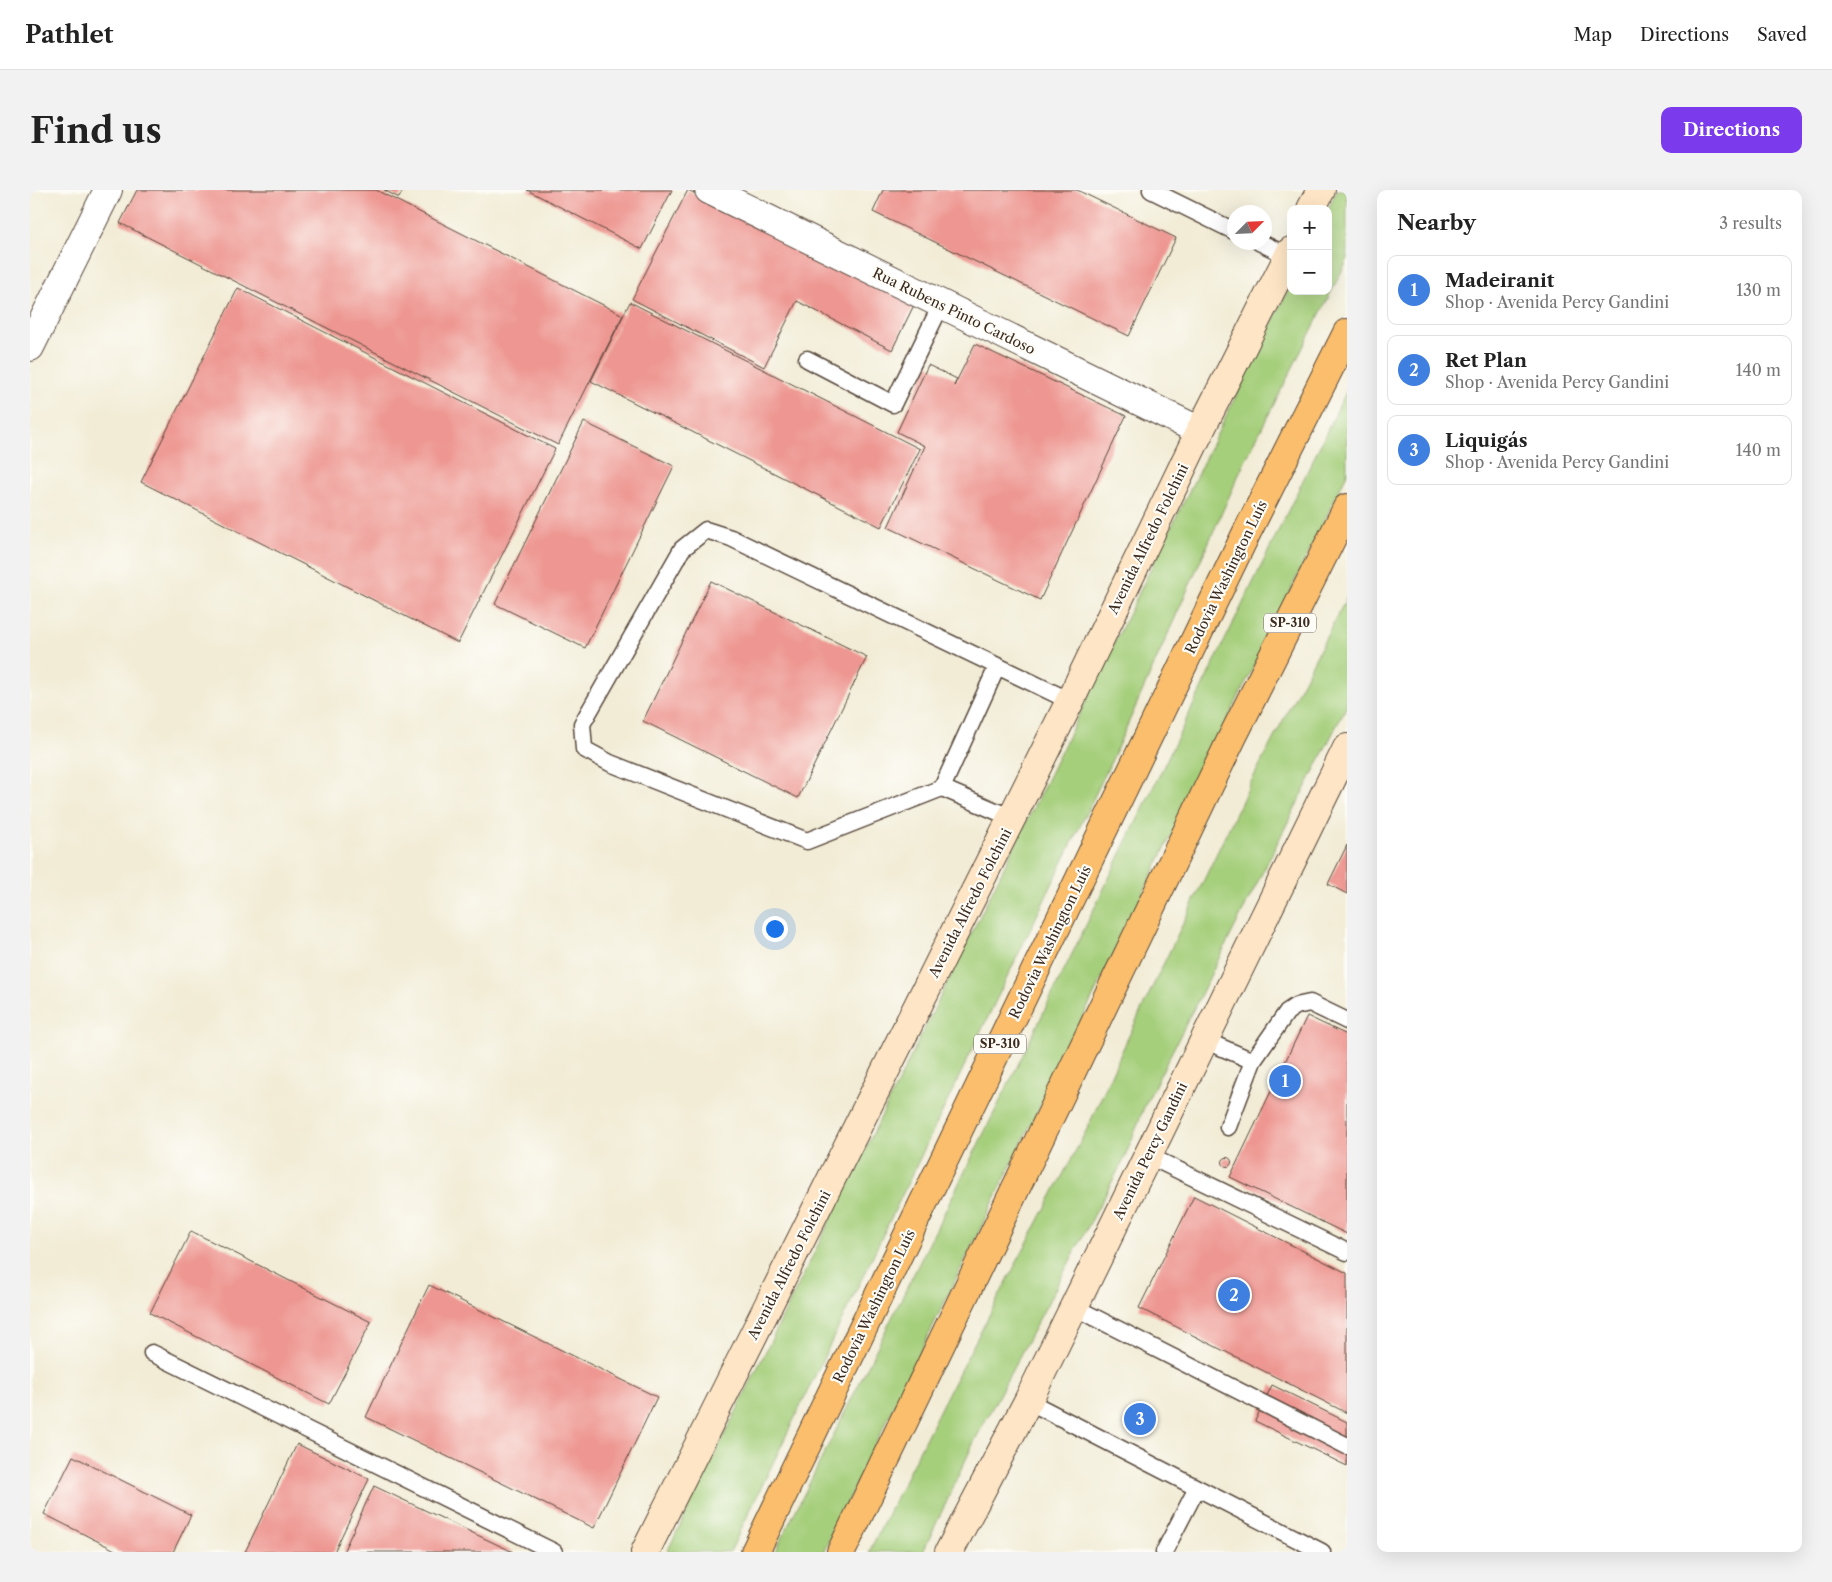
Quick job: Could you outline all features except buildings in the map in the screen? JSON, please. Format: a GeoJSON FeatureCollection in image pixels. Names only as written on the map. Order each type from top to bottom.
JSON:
{"type":"FeatureCollection","features":[{"type":"Feature","properties":{"kind":"highway","name":"Rodovia Washington Luís"},"geometry":{"type":"LineString","coordinates":[[755,1552],[1241,545],[1347,333]]}},
{"type":"Feature","properties":{"kind":"highway","name":"SP-310"},"geometry":{"type":"LineString","coordinates":[[841,1552],[1232,738],[1347,508]]}},
{"type":"Feature","properties":{"kind":"main road"},"geometry":{"type":"LineString","coordinates":[[1314,205],[1320,190]]}},
{"type":"Feature","properties":{"kind":"main road","name":"Avenida Alfredo Folchini"},"geometry":{"type":"LineString","coordinates":[[645,1552],[1012,818],[1200,431],[1287,260]]}},
{"type":"Feature","properties":{"kind":"main road","name":"Avenida Percy Gandini"},"geometry":{"type":"LineString","coordinates":[[948,1552],[1028,1401],[1347,748]]}},
{"type":"Feature","properties":{"kind":"street"},"geometry":{"type":"LineString","coordinates":[[30,347],[108,190]]}},
{"type":"Feature","properties":{"kind":"street","name":"Rua Rubens Pinto Cardoso"},"geometry":{"type":"LineString","coordinates":[[709,190],[1200,431]]}},
{"type":"Feature","properties":{"kind":"lane"},"geometry":{"type":"LineString","coordinates":[[1151,190],[1227,228]]}},
{"type":"Feature","properties":{"kind":"lane"},"geometry":{"type":"LineString","coordinates":[[1272,247],[1287,253]]}},
{"type":"Feature","properties":{"kind":"lane"},"geometry":{"type":"LineString","coordinates":[[807,359],[893,404],[941,305]]}},
{"type":"Feature","properties":{"kind":"lane"},"geometry":{"type":"LineString","coordinates":[[997,667],[942,788],[807,841],[610,763],[584,749],[582,724],[682,550],[706,530],[732,538],[1070,701]]}},
{"type":"Feature","properties":{"kind":"lane"},"geometry":{"type":"LineString","coordinates":[[942,788],[1012,818]]}},
{"type":"Feature","properties":{"kind":"lane"},"geometry":{"type":"LineString","coordinates":[[1228,1127],[1253,1061],[1287,1012],[1296,1006],[1310,1003],[1347,1021]]}},
{"type":"Feature","properties":{"kind":"lane"},"geometry":{"type":"LineString","coordinates":[[1204,1040],[1253,1061]]}},
{"type":"Feature","properties":{"kind":"lane"},"geometry":{"type":"LineString","coordinates":[[1149,1156],[1347,1252]]}},
{"type":"Feature","properties":{"kind":"lane"},"geometry":{"type":"LineString","coordinates":[[1074,1307],[1347,1446]]}},
{"type":"Feature","properties":{"kind":"lane"},"geometry":{"type":"LineString","coordinates":[[152,1353],[554,1552]]}},
{"type":"Feature","properties":{"kind":"lane"},"geometry":{"type":"LineString","coordinates":[[1028,1401],[1322,1552]]}},
{"type":"Feature","properties":{"kind":"lane"},"geometry":{"type":"LineString","coordinates":[[1164,1552],[1197,1488]]}},
{"type":"Feature","properties":{"kind":"green space"},"geometry":{"type":"Polygon","coordinates":[[[1337,190],[1347,190],[1347,261],[1332,290],[1332,205],[1330,205],[1337,190]]]}},
{"type":"Feature","properties":{"kind":"green space"},"geometry":{"type":"Polygon","coordinates":[[[1287,292],[1287,295],[1330,295],[1244,463],[1110,764],[730,1552],[667,1552],[1287,292]]]}},
{"type":"Feature","properties":{"kind":"green space"},"geometry":{"type":"Polygon","coordinates":[[[1347,390],[1347,474],[823,1552],[775,1552],[1013,1075],[1347,390]]]}},
{"type":"Feature","properties":{"kind":"green space"},"geometry":{"type":"Polygon","coordinates":[[[1347,597],[1347,705],[1145,1105],[1125,1157],[974,1442],[923,1552],[869,1552],[944,1401],[1087,1129],[1127,1040],[1252,780],[1347,597]]]}},
{"type":"Feature","properties":{"kind":"place","name":"Madeiranit"},"geometry":{"type":"Point","coordinates":[1285,1081]}},
{"type":"Feature","properties":{"kind":"place","name":"Ret Plan"},"geometry":{"type":"Point","coordinates":[1234,1295]}},
{"type":"Feature","properties":{"kind":"place","name":"Liquigás"},"geometry":{"type":"Point","coordinates":[1140,1419]}}]}
